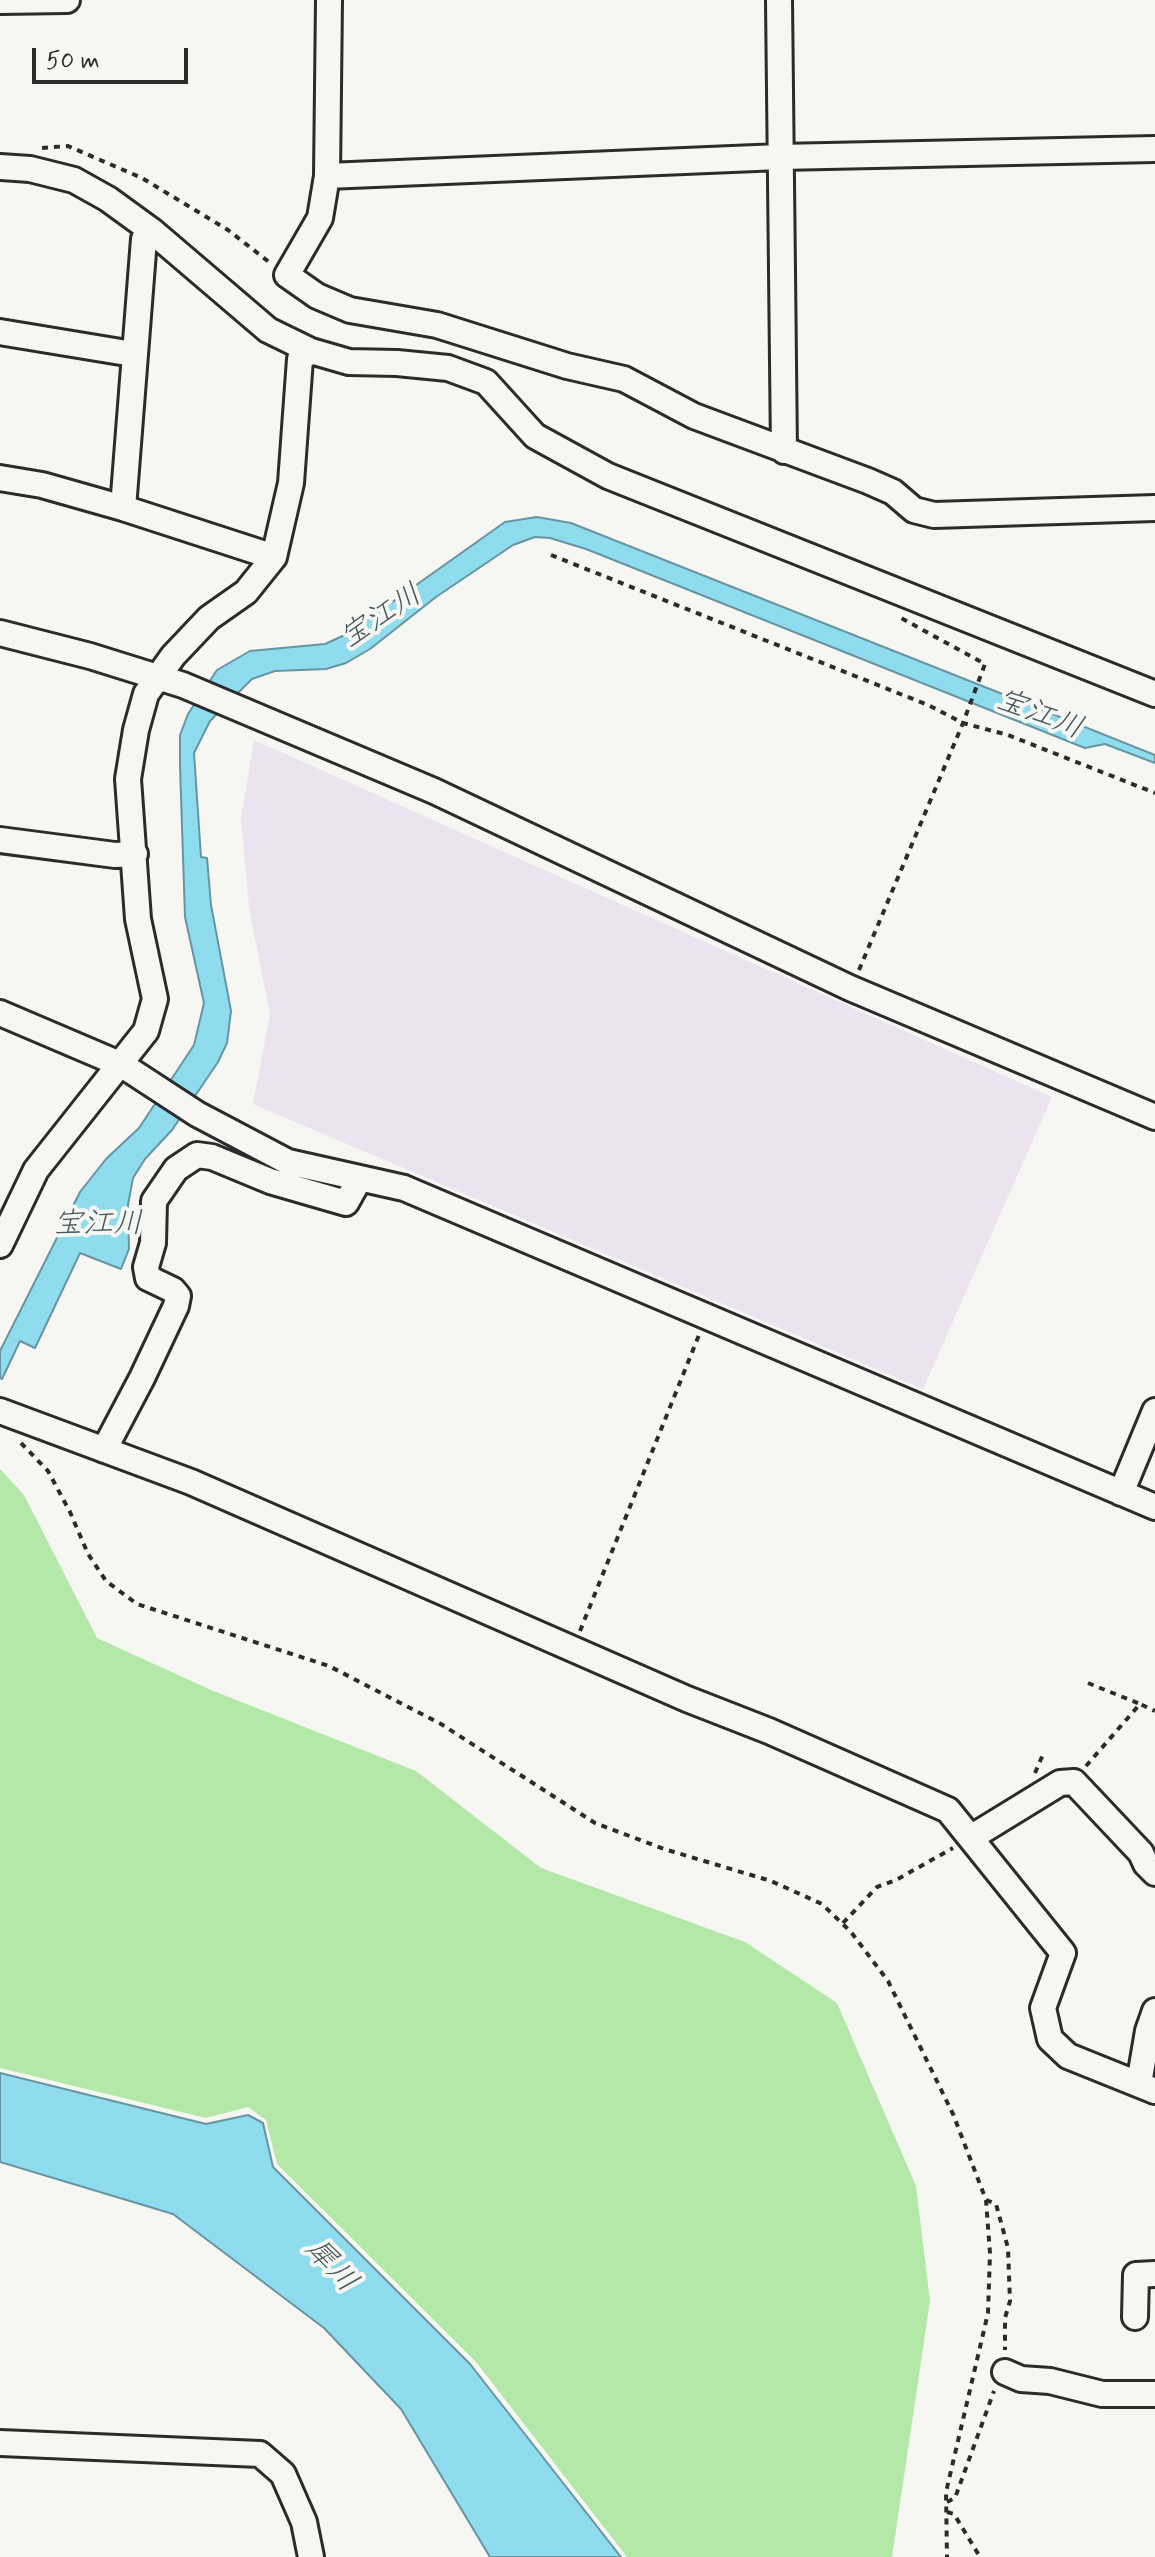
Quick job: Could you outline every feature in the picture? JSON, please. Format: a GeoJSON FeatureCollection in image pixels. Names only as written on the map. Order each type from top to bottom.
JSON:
{"type":"FeatureCollection","features":[{"type":"Feature","properties":{"kind":"street"},"geometry":{"type":"LineString","coordinates":[[0,1],[67,0]]}},
{"type":"Feature","properties":{"kind":"street"},"geometry":{"type":"LineString","coordinates":[[329,0],[327,176],[320,218],[287,275],[317,296],[350,310],[437,325],[567,366],[624,379],[694,416],[893,492],[914,510],[934,515],[1155,508]]}},
{"type":"Feature","properties":{"kind":"street"},"geometry":{"type":"LineString","coordinates":[[779,0],[784,451]]}},
{"type":"Feature","properties":{"kind":"street"},"geometry":{"type":"LineString","coordinates":[[327,176],[780,157],[1155,149]]}},
{"type":"Feature","properties":{"kind":"street"},"geometry":{"type":"LineString","coordinates":[[0,167],[30,169],[74,180],[108,199],[152,231],[268,330],[311,351],[349,362],[448,368],[486,382],[535,436],[608,476],[1155,694]]}},
{"type":"Feature","properties":{"kind":"street"},"geometry":{"type":"LineString","coordinates":[[123,508],[144,239],[152,231]]}},
{"type":"Feature","properties":{"kind":"street"},"geometry":{"type":"LineString","coordinates":[[0,332],[133,354]]}},
{"type":"Feature","properties":{"kind":"street"},"geometry":{"type":"LineString","coordinates":[[2,1235],[36,1170],[128,1070],[146,1031],[155,999],[138,919],[128,779],[136,730],[146,694],[173,656],[209,618],[246,592],[274,557],[291,483],[300,359],[311,351]]}},
{"type":"Feature","properties":{"kind":"street"},"geometry":{"type":"LineString","coordinates":[[0,478],[42,485],[123,508],[274,557]]}},
{"type":"Feature","properties":{"kind":"street"},"geometry":{"type":"LineString","coordinates":[[0,633],[90,656],[183,685],[434,791],[850,988],[1155,1117]]}},
{"type":"Feature","properties":{"kind":"street"},"geometry":{"type":"LineString","coordinates":[[0,840],[115,855],[135,854]]}},
{"type":"Feature","properties":{"kind":"street"},"geometry":{"type":"LineString","coordinates":[[0,1013],[128,1070],[197,1114],[288,1162],[404,1188],[1155,1507]]}},
{"type":"Feature","properties":{"kind":"street"},"geometry":{"type":"LineString","coordinates":[[104,1450],[176,1306],[178,1296],[173,1290],[148,1278],[146,1267],[153,1243],[154,1201],[176,1169],[197,1155],[212,1157],[270,1181],[346,1203],[360,1178]]}},
{"type":"Feature","properties":{"kind":"street"},"geometry":{"type":"LineString","coordinates":[[0,1411],[191,1482],[948,1810],[1063,1953],[1043,2008],[1050,2039],[1068,2056],[1147,2088],[1148,2031],[1155,2011]]}},
{"type":"Feature","properties":{"kind":"street"},"geometry":{"type":"LineString","coordinates":[[1121,1493],[1155,1411]]}},
{"type":"Feature","properties":{"kind":"street"},"geometry":{"type":"LineString","coordinates":[[972,1837],[1060,1783],[1074,1782],[1141,1853],[1155,1873]]}},
{"type":"Feature","properties":{"kind":"street"},"geometry":{"type":"LineString","coordinates":[[1135,2317],[1136,2275],[1155,2274]]}},
{"type":"Feature","properties":{"kind":"street"},"geometry":{"type":"LineString","coordinates":[[1005,2364],[1021,2379],[1050,2381],[1102,2394],[1155,2394]]}},
{"type":"Feature","properties":{"kind":"street"},"geometry":{"type":"LineString","coordinates":[[0,2443],[260,2454],[283,2474],[304,2522],[311,2557]]}},
{"type":"Feature","properties":{"kind":"street"},"geometry":{"type":"LineString","coordinates":[[0,2458],[76,2457],[105,2448]]}},
{"type":"Feature","properties":{"kind":"path"},"geometry":{"type":"LineString","coordinates":[[37,149],[68,146],[142,178],[228,230],[287,275]]}},
{"type":"Feature","properties":{"kind":"path"},"geometry":{"type":"LineString","coordinates":[[551,555],[928,705],[963,723],[1008,735],[1155,793]]}},
{"type":"Feature","properties":{"kind":"path"},"geometry":{"type":"LineString","coordinates":[[850,988],[982,672]]}},
{"type":"Feature","properties":{"kind":"path"},"geometry":{"type":"LineString","coordinates":[[573,1648],[706,1315]]}},
{"type":"Feature","properties":{"kind":"path"},"geometry":{"type":"LineString","coordinates":[[19,1442],[48,1471],[88,1554],[106,1581],[137,1604],[329,1666],[441,1724],[595,1823],[664,1849],[771,1881],[822,1904],[842,1923],[888,1981],[963,2137],[986,2200],[990,2253],[988,2313],[946,2492],[947,2557]]}},
{"type":"Feature","properties":{"kind":"path"},"geometry":{"type":"LineString","coordinates":[[1088,1683],[1155,1711]]}},
{"type":"Feature","properties":{"kind":"path"},"geometry":{"type":"LineString","coordinates":[[1074,1782],[1140,1704]]}},
{"type":"Feature","properties":{"kind":"path"},"geometry":{"type":"LineString","coordinates":[[842,1923],[877,1887],[896,1880],[972,1837]]}},
{"type":"Feature","properties":{"kind":"path"},"geometry":{"type":"LineString","coordinates":[[946,2502],[955,2498],[1005,2364],[1005,2318],[1010,2301],[1008,2248],[996,2204],[986,2200]]}},
{"type":"Feature","properties":{"kind":"path"},"geometry":{"type":"LineString","coordinates":[[947,2512],[954,2514],[980,2557]]}},
{"type":"Feature","properties":{"kind":"shaded area"},"geometry":{"type":"Polygon","coordinates":[[[254,740],[1052,1097],[923,1389],[253,1104],[270,1014],[249,908],[241,818],[254,740]]]}},
{"type":"Feature","properties":{"kind":"green space"},"geometry":{"type":"Polygon","coordinates":[[[0,1469],[24,1495],[97,1638],[211,1690],[416,1771],[541,1868],[745,1942],[837,2003],[916,2186],[930,2301],[892,2557],[627,2557],[476,2362],[277,2164],[266,2120],[248,2107],[206,2118],[0,2068],[0,1469]]]}},
{"type":"Feature","properties":{"kind":"water","name":"宝江川"},"geometry":{"type":"Polygon","coordinates":[[[537,517],[571,523],[1015,699],[1155,755],[1155,763],[1105,744],[1085,748],[586,549],[550,538],[535,537],[513,545],[436,597],[370,649],[346,663],[326,669],[275,671],[252,679],[210,721],[194,753],[201,857],[207,858],[211,905],[231,1011],[227,1043],[218,1062],[172,1130],[145,1159],[133,1178],[128,1205],[129,1249],[121,1269],[80,1253],[35,1348],[20,1341],[0,1378],[0,1351],[80,1192],[106,1159],[139,1128],[194,1045],[204,1003],[185,917],[180,735],[188,714],[217,670],[250,651],[325,644],[347,634],[505,522],[537,517]]]}},
{"type":"Feature","properties":{"kind":"water","name":"犀川"},"geometry":{"type":"Polygon","coordinates":[[[0,2073],[206,2124],[248,2115],[263,2123],[273,2167],[470,2364],[621,2557],[490,2557],[401,2409],[324,2328],[173,2214],[0,2162],[0,2073]]]}}]}
